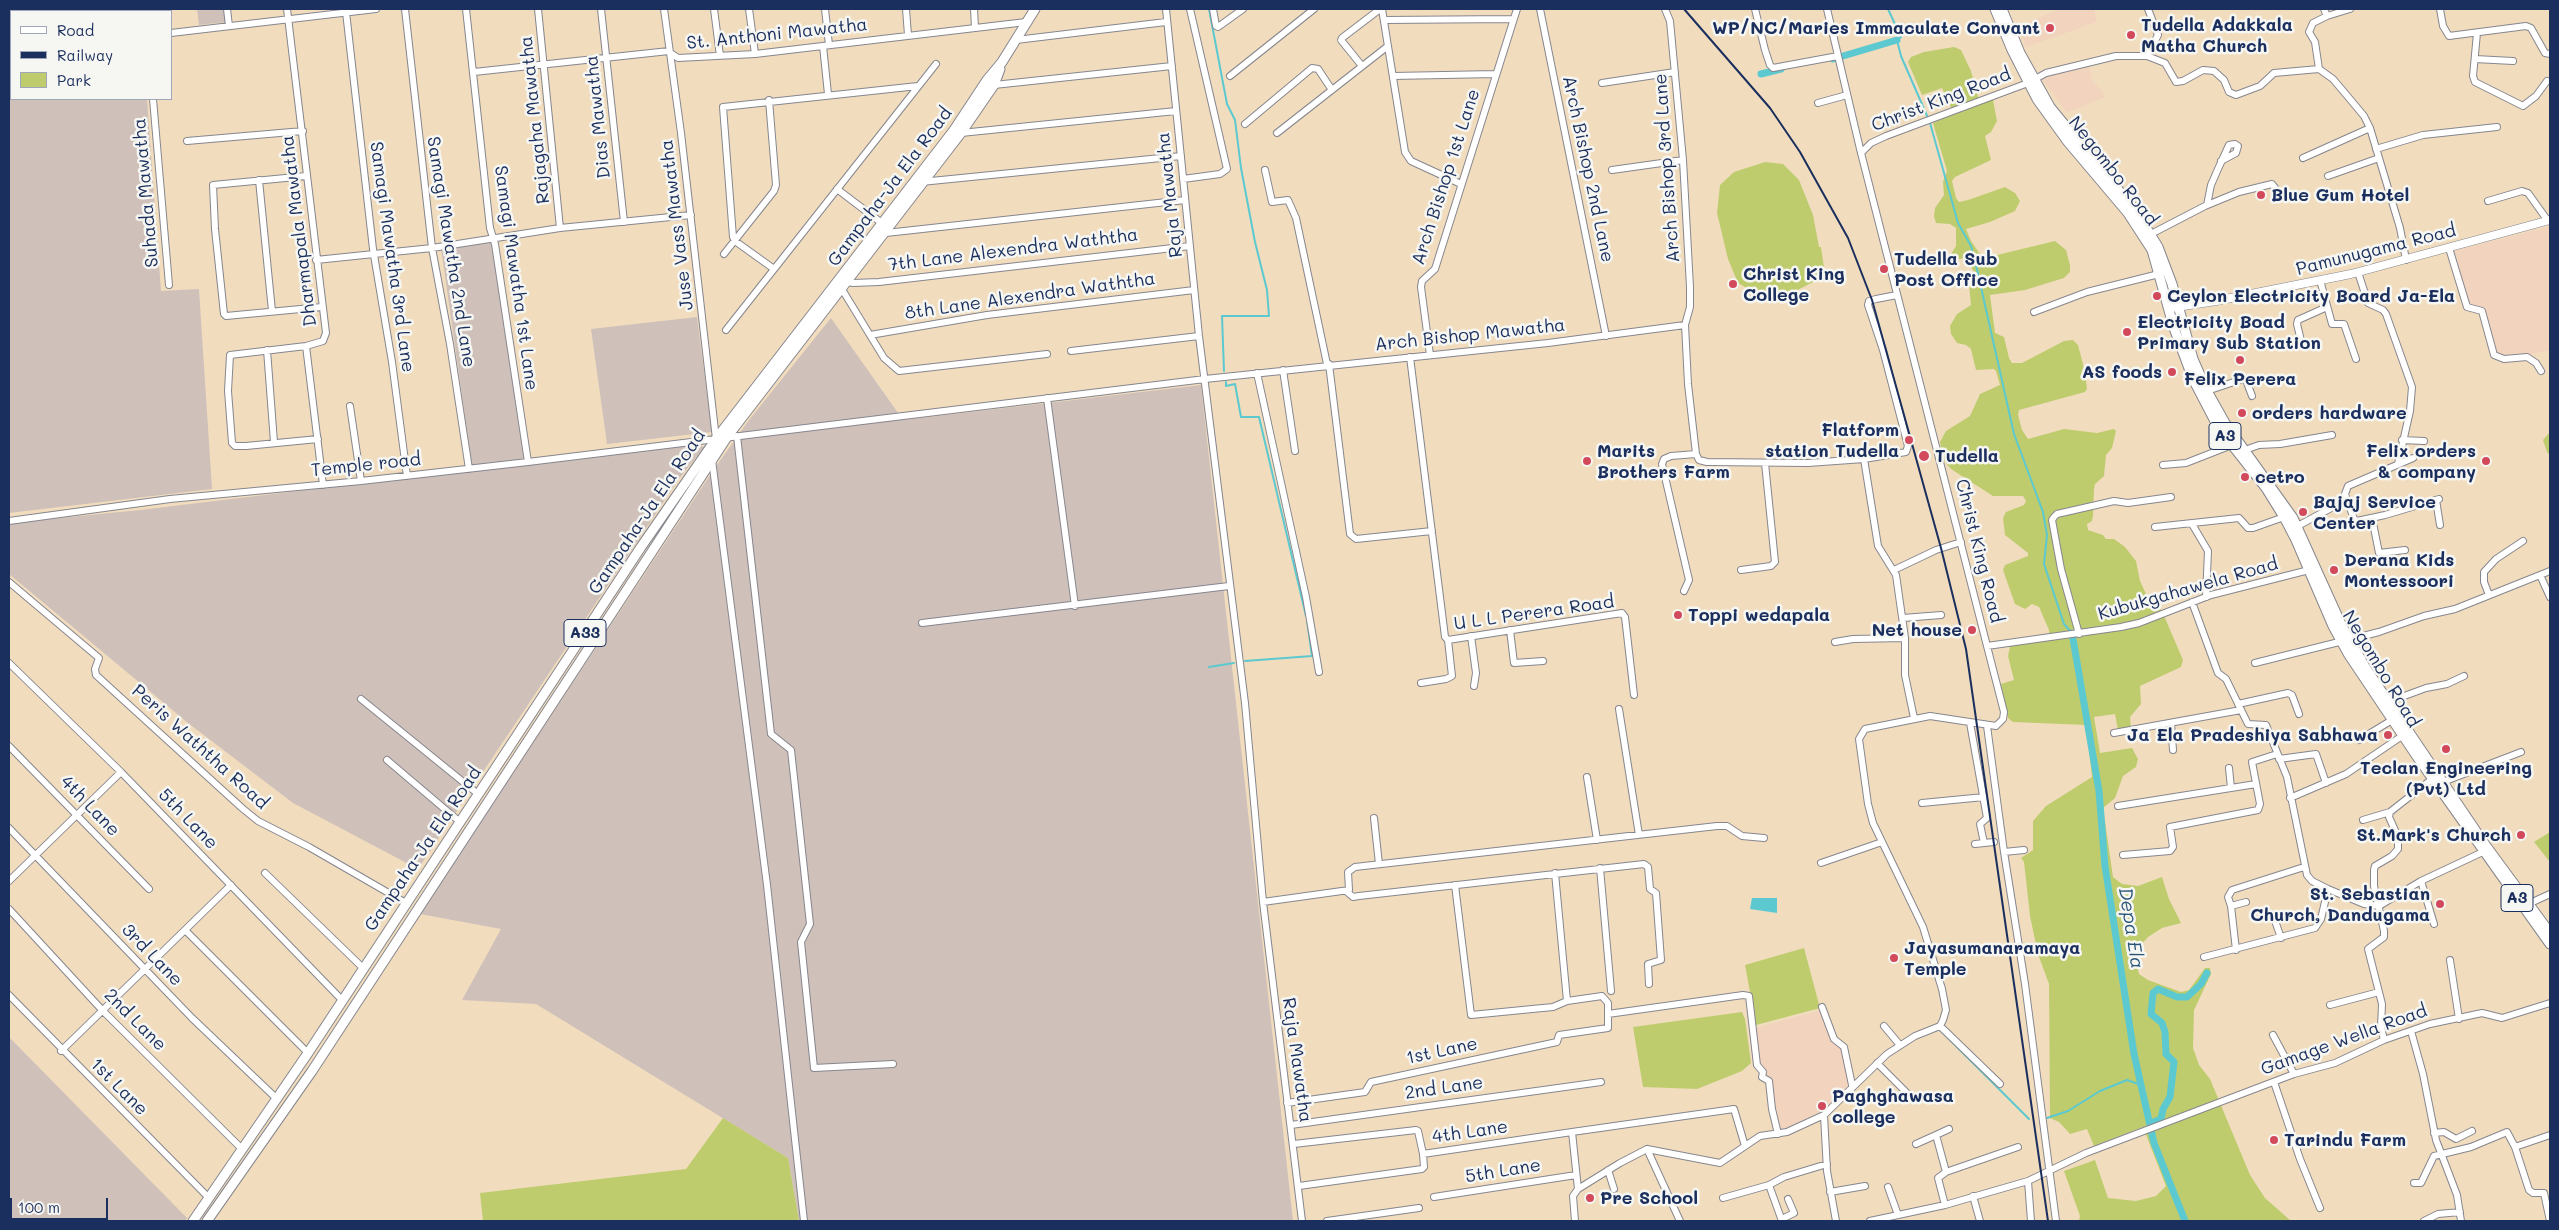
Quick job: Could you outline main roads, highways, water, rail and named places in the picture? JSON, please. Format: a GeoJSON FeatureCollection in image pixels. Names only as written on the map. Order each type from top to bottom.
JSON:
{"type":"FeatureCollection","features":[{"type":"Feature","properties":{"kind":"highway","name":"Gampaha-Ja Ela Road"},"geometry":{"type":"LineString","coordinates":[[193,1221],[308,1053],[640,547],[716,439],[842,284],[920,181],[1002,62],[1035,9]]}},
{"type":"Feature","properties":{"kind":"highway","name":"Negombo Road"},"geometry":{"type":"LineString","coordinates":[[1995,9],[2031,81],[2068,142],[2128,213],[2145,237],[2174,307],[2218,427],[2266,488],[2284,517],[2294,528],[2309,570],[2369,687],[2432,779],[2526,905],[2550,933]]}},
{"type":"Feature","properties":{"kind":"highway","name":"Negombo Road"},"geometry":{"type":"LineString","coordinates":[[2002,9],[2031,81],[2058,118],[2135,210],[2151,234],[2158,248],[2174,307]]}},
{"type":"Feature","properties":{"kind":"highway","name":"Gampaha-Ja Ela Road"},"geometry":{"type":"LineString","coordinates":[[920,181],[961,133],[994,85],[1002,62]]}},
{"type":"Feature","properties":{"kind":"highway","name":"Gampaha-Ja Ela Road"},"geometry":{"type":"LineString","coordinates":[[206,1221],[312,1071],[712,460],[732,437],[842,284]]}},
{"type":"Feature","properties":{"kind":"highway","name":"Negombo Road"},"geometry":{"type":"LineString","coordinates":[[2204,392],[2272,486],[2294,528],[2345,640],[2443,782],[2486,851]]}},
{"type":"Feature","properties":{"kind":"highway","name":"Negombo Road"},"geometry":{"type":"LineString","coordinates":[[2526,905],[2550,944]]}},
{"type":"Feature","properties":{"kind":"main road","name":"Pamunugama Road"},"geometry":{"type":"LineString","coordinates":[[2174,307],[2358,272],[2549,220]]}},
{"type":"Feature","properties":{"kind":"water"},"geometry":{"type":"Polygon","coordinates":[[[1752,898],[1777,898],[1777,913],[1750,909],[1752,898]]]}},
{"type":"Feature","properties":{"kind":"waterway"},"geometry":{"type":"LineString","coordinates":[[1209,9],[1227,104],[1235,120],[1241,168],[1255,242],[1267,290],[1269,316],[1222,316],[1224,371]]}},
{"type":"Feature","properties":{"kind":"waterway"},"geometry":{"type":"LineString","coordinates":[[1888,9],[1901,37],[1897,40],[1901,56],[1928,118]]}},
{"type":"Feature","properties":{"kind":"waterway"},"geometry":{"type":"LineString","coordinates":[[1833,59],[1897,40]]}},
{"type":"Feature","properties":{"kind":"waterway"},"geometry":{"type":"LineString","coordinates":[[1761,74],[1781,69]]}},
{"type":"Feature","properties":{"kind":"waterway"},"geometry":{"type":"LineString","coordinates":[[1930,123],[1958,223],[1971,246],[2014,434],[2043,512],[2047,535],[2044,564],[2064,624],[2071,632]]}},
{"type":"Feature","properties":{"kind":"waterway"},"geometry":{"type":"LineString","coordinates":[[1226,382],[1226,386],[1235,384],[1241,417],[1259,417],[1306,616]]}},
{"type":"Feature","properties":{"kind":"waterway"},"geometry":{"type":"LineString","coordinates":[[1245,661],[1312,656],[1307,620]]}},
{"type":"Feature","properties":{"kind":"waterway","name":"Depa Ela"},"geometry":{"type":"LineString","coordinates":[[2072,633],[2099,791],[2105,866],[2134,1054],[2154,1143],[2185,1221]]}},
{"type":"Feature","properties":{"kind":"waterway"},"geometry":{"type":"LineString","coordinates":[[1209,667],[1234,663]]}},
{"type":"Feature","properties":{"kind":"waterway"},"geometry":{"type":"LineString","coordinates":[[2151,1123],[2161,1119],[2163,1109],[2170,1097],[2174,1062],[2166,1054],[2165,1032],[2162,1023],[2151,1014],[2153,993],[2158,989],[2177,997],[2187,997],[2201,984],[2207,973]]}},
{"type":"Feature","properties":{"kind":"waterway"},"geometry":{"type":"LineString","coordinates":[[1939,1029],[2029,1119]]}},
{"type":"Feature","properties":{"kind":"waterway"},"geometry":{"type":"LineString","coordinates":[[2047,1118],[2068,1111],[2100,1091],[2127,1080],[2141,1085]]}},
{"type":"Feature","properties":{"kind":"railway"},"geometry":{"type":"LineString","coordinates":[[1684,9],[1770,108],[1800,152],[1848,238],[1872,300],[1941,548],[1966,649],[2048,1221]]}},
{"type":"Feature","properties":{"kind":"place","name":"WP/NC/Maries Immaculate Convant"},"geometry":{"type":"Point","coordinates":[2050,28]}},
{"type":"Feature","properties":{"kind":"place","name":"Tudella Adakkala Matha Church"},"geometry":{"type":"Point","coordinates":[2131,35]}},
{"type":"Feature","properties":{"kind":"place","name":"Blue Gum Hotel"},"geometry":{"type":"Point","coordinates":[2261,195]}},
{"type":"Feature","properties":{"kind":"place","name":"Tudella Sub Post Office"},"geometry":{"type":"Point","coordinates":[1884,269]}},
{"type":"Feature","properties":{"kind":"place","name":"Christ King College"},"geometry":{"type":"Point","coordinates":[1733,284]}},
{"type":"Feature","properties":{"kind":"place","name":"Ceylon Electricity Board Ja-Ela"},"geometry":{"type":"Point","coordinates":[2157,296]}},
{"type":"Feature","properties":{"kind":"place","name":"Electricity Boad Primary Sub Station"},"geometry":{"type":"Point","coordinates":[2127,332]}},
{"type":"Feature","properties":{"kind":"place","name":"Felix Perera"},"geometry":{"type":"Point","coordinates":[2240,360]}},
{"type":"Feature","properties":{"kind":"place","name":"AS foods"},"geometry":{"type":"Point","coordinates":[2172,372]}},
{"type":"Feature","properties":{"kind":"place","name":"orders hardware"},"geometry":{"type":"Point","coordinates":[2242,413]}},
{"type":"Feature","properties":{"kind":"place","name":"Flatform station Tudella"},"geometry":{"type":"Point","coordinates":[1909,440]}},
{"type":"Feature","properties":{"kind":"place","name":"Tudella"},"geometry":{"type":"Point","coordinates":[1924,456]}},
{"type":"Feature","properties":{"kind":"place","name":"Marits Brothers Farm"},"geometry":{"type":"Point","coordinates":[1587,461]}},
{"type":"Feature","properties":{"kind":"place","name":"Felix orders & company"},"geometry":{"type":"Point","coordinates":[2486,461]}},
{"type":"Feature","properties":{"kind":"place","name":"cetro"},"geometry":{"type":"Point","coordinates":[2245,477]}},
{"type":"Feature","properties":{"kind":"place","name":"Bajaj Service Center"},"geometry":{"type":"Point","coordinates":[2303,512]}},
{"type":"Feature","properties":{"kind":"place","name":"Derana Kids Montessoori"},"geometry":{"type":"Point","coordinates":[2334,570]}},
{"type":"Feature","properties":{"kind":"place","name":"Toppi wedapala"},"geometry":{"type":"Point","coordinates":[1678,615]}},
{"type":"Feature","properties":{"kind":"place","name":"Net house"},"geometry":{"type":"Point","coordinates":[1972,630]}},
{"type":"Feature","properties":{"kind":"place","name":"Ja Ela Pradeshiya Sabhawa"},"geometry":{"type":"Point","coordinates":[2388,735]}},
{"type":"Feature","properties":{"kind":"place","name":"Teclan Engineering (Pvt) Ltd"},"geometry":{"type":"Point","coordinates":[2446,749]}},
{"type":"Feature","properties":{"kind":"place","name":"St.Mark's Church"},"geometry":{"type":"Point","coordinates":[2521,835]}},
{"type":"Feature","properties":{"kind":"place","name":"St. Sebastian Church, Dandugama"},"geometry":{"type":"Point","coordinates":[2440,904]}},
{"type":"Feature","properties":{"kind":"place","name":"Jayasumanaramaya Temple"},"geometry":{"type":"Point","coordinates":[1894,958]}},
{"type":"Feature","properties":{"kind":"place","name":"Paghghawasa college"},"geometry":{"type":"Point","coordinates":[1822,1106]}},
{"type":"Feature","properties":{"kind":"place","name":"Tarindu Farm"},"geometry":{"type":"Point","coordinates":[2274,1140]}},
{"type":"Feature","properties":{"kind":"place","name":"Pre School"},"geometry":{"type":"Point","coordinates":[1590,1198]}}]}
